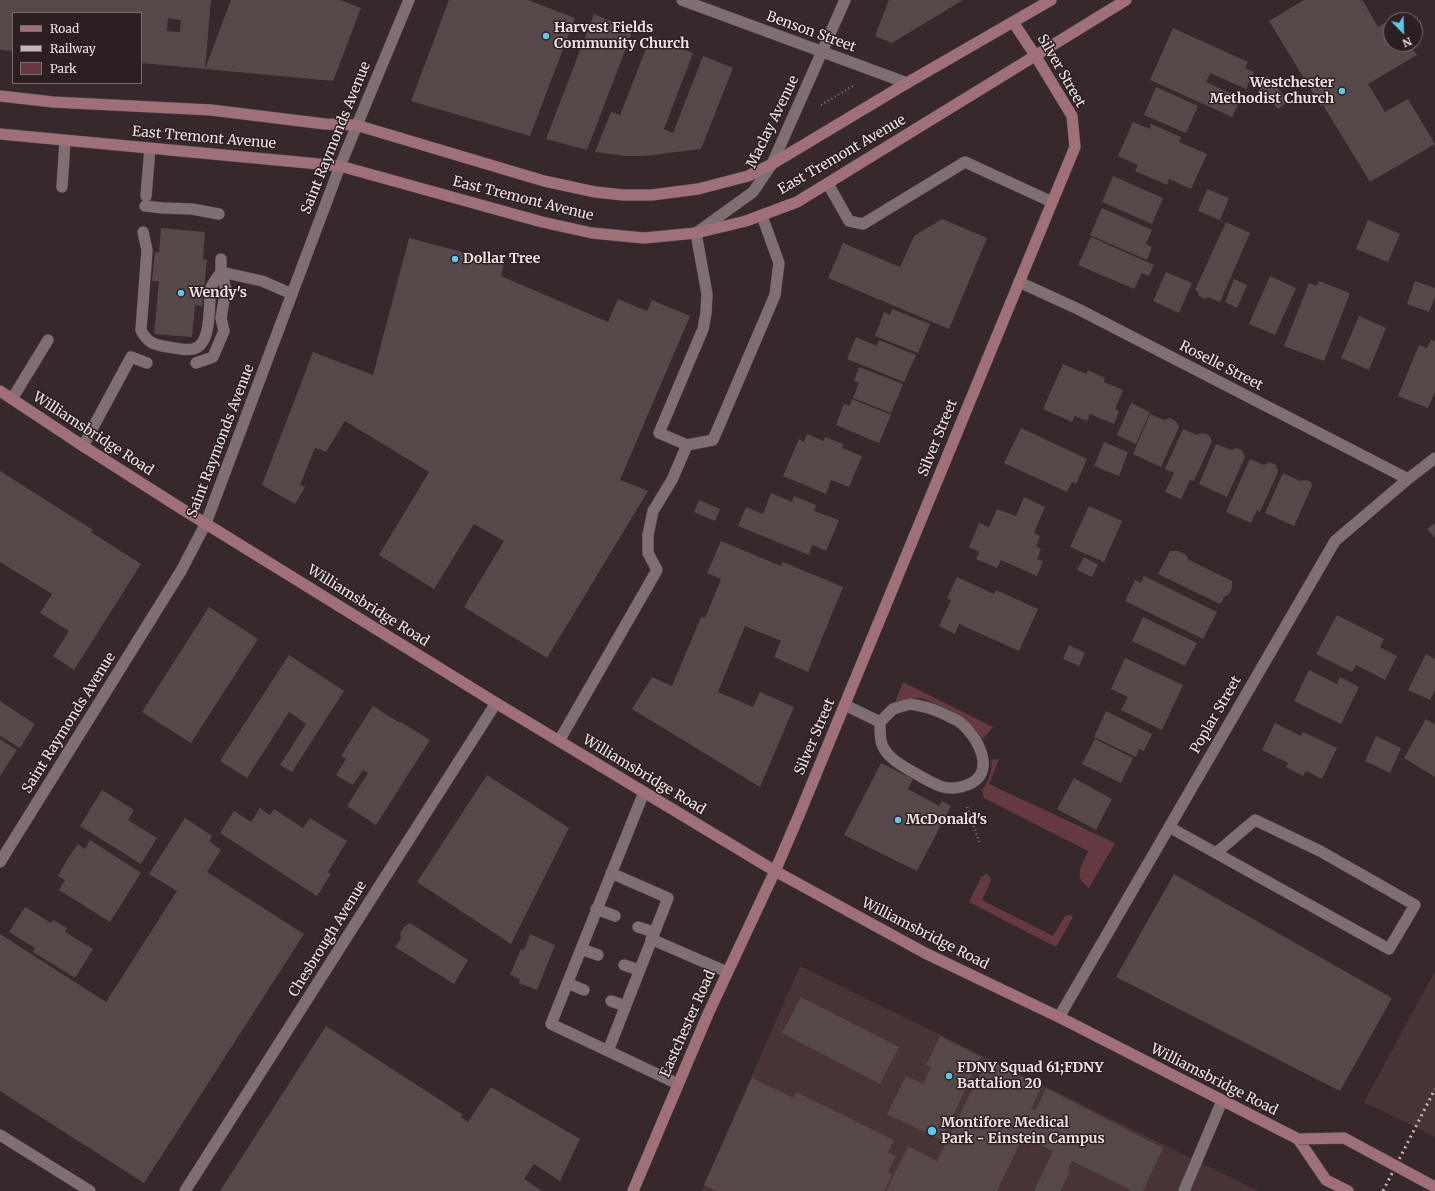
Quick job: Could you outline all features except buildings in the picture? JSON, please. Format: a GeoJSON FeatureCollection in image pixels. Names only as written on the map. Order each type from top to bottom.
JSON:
{"type":"FeatureCollection","features":[{"type":"Feature","properties":{"kind":"main road","name":"East Tremont Avenue"},"geometry":{"type":"LineString","coordinates":[[0,96],[53,102],[211,110],[325,124],[356,126],[544,181],[595,192],[623,195],[652,195],[698,189],[748,176],[772,164],[1051,0]]}},
{"type":"Feature","properties":{"kind":"main road","name":"East Tremont Avenue"},"geometry":{"type":"LineString","coordinates":[[0,134],[340,166],[542,222],[592,233],[644,238],[696,233],[746,221],[797,202],[1126,0]]}},
{"type":"Feature","properties":{"kind":"main road","name":"Silver Street"},"geometry":{"type":"LineString","coordinates":[[775,871],[1075,147],[1072,116],[1013,22]]}},
{"type":"Feature","properties":{"kind":"main road","name":"Williamsbridge Road"},"geometry":{"type":"LineString","coordinates":[[0,391],[206,524],[496,703],[775,871],[925,953],[1059,1017],[1298,1139],[1344,1138],[1435,1187]]}},
{"type":"Feature","properties":{"kind":"main road","name":"Eastchester Road"},"geometry":{"type":"LineString","coordinates":[[636,1190],[678,1084],[708,1014],[775,871]]}},
{"type":"Feature","properties":{"kind":"main road","name":"Williamsbridge Road"},"geometry":{"type":"LineString","coordinates":[[1298,1139],[1326,1180],[1348,1191]]}},
{"type":"Feature","properties":{"kind":"street","name":"Saint Raymonds Avenue"},"geometry":{"type":"LineString","coordinates":[[0,862],[182,571],[206,524],[340,166],[409,0]]}},
{"type":"Feature","properties":{"kind":"street","name":"Benson Street"},"geometry":{"type":"LineString","coordinates":[[682,0],[907,84]]}},
{"type":"Feature","properties":{"kind":"street","name":"Maclay Avenue"},"geometry":{"type":"LineString","coordinates":[[696,233],[753,192],[772,164],[845,0]]}},
{"type":"Feature","properties":{"kind":"street"},"geometry":{"type":"LineString","coordinates":[[62,187],[65,141]]}},
{"type":"Feature","properties":{"kind":"street"},"geometry":{"type":"LineString","coordinates":[[150,148],[146,201],[163,208],[192,209],[219,214]]}},
{"type":"Feature","properties":{"kind":"street"},"geometry":{"type":"LineString","coordinates":[[828,184],[849,221],[863,224],[966,162],[1052,202]]}},
{"type":"Feature","properties":{"kind":"street"},"geometry":{"type":"LineString","coordinates":[[696,233],[707,294],[706,313],[703,329],[659,433],[687,445],[713,440],[775,295],[779,263],[762,216]]}},
{"type":"Feature","properties":{"kind":"street"},"geometry":{"type":"LineString","coordinates":[[143,232],[147,250],[141,330],[144,337],[154,345],[187,349],[198,347],[202,344],[207,331],[212,286],[221,272]]}},
{"type":"Feature","properties":{"kind":"street"},"geometry":{"type":"LineString","coordinates":[[196,363],[213,357],[224,331],[221,318],[226,289],[221,272],[221,259]]}},
{"type":"Feature","properties":{"kind":"street"},"geometry":{"type":"LineString","coordinates":[[221,272],[262,281],[292,294]]}},
{"type":"Feature","properties":{"kind":"street","name":"Roselle Street"},"geometry":{"type":"LineString","coordinates":[[1019,282],[1078,309],[1408,479]]}},
{"type":"Feature","properties":{"kind":"street"},"geometry":{"type":"LineString","coordinates":[[12,399],[48,340]]}},
{"type":"Feature","properties":{"kind":"street"},"geometry":{"type":"LineString","coordinates":[[83,446],[131,357],[147,363]]}},
{"type":"Feature","properties":{"kind":"street"},"geometry":{"type":"LineString","coordinates":[[559,741],[657,570],[648,553],[648,535],[653,511],[672,480],[687,445]]}},
{"type":"Feature","properties":{"kind":"street","name":"Poplar Street"},"geometry":{"type":"LineString","coordinates":[[1059,1017],[1335,541],[1435,458]]}},
{"type":"Feature","properties":{"kind":"street","name":"Chesbrough Avenue"},"geometry":{"type":"LineString","coordinates":[[185,1191],[496,703]]}},
{"type":"Feature","properties":{"kind":"street"},"geometry":{"type":"LineString","coordinates":[[910,704],[928,707],[960,722],[978,743],[984,767],[973,783],[961,788],[944,788],[892,758],[881,742],[880,722],[894,709],[910,704]]}},
{"type":"Feature","properties":{"kind":"street"},"geometry":{"type":"LineString","coordinates":[[845,705],[880,722]]}},
{"type":"Feature","properties":{"kind":"street"},"geometry":{"type":"LineString","coordinates":[[644,792],[551,1024],[678,1084]]}},
{"type":"Feature","properties":{"kind":"street"},"geometry":{"type":"LineString","coordinates":[[1169,827],[1389,949],[1415,905],[1320,850],[1255,820],[1216,853]]}},
{"type":"Feature","properties":{"kind":"street"},"geometry":{"type":"LineString","coordinates":[[608,1051],[668,898],[611,873]]}},
{"type":"Feature","properties":{"kind":"street"},"geometry":{"type":"LineString","coordinates":[[596,909],[615,916]]}},
{"type":"Feature","properties":{"kind":"street"},"geometry":{"type":"LineString","coordinates":[[638,927],[653,936],[727,972]]}},
{"type":"Feature","properties":{"kind":"street"},"geometry":{"type":"LineString","coordinates":[[581,949],[598,955]]}},
{"type":"Feature","properties":{"kind":"street"},"geometry":{"type":"LineString","coordinates":[[624,965],[640,970]]}},
{"type":"Feature","properties":{"kind":"street"},"geometry":{"type":"LineString","coordinates":[[567,983],[584,990]]}},
{"type":"Feature","properties":{"kind":"street"},"geometry":{"type":"LineString","coordinates":[[611,1001],[625,1006]]}},
{"type":"Feature","properties":{"kind":"street"},"geometry":{"type":"LineString","coordinates":[[1184,1191],[1222,1101]]}},
{"type":"Feature","properties":{"kind":"street"},"geometry":{"type":"LineString","coordinates":[[0,1135],[90,1191]]}},
{"type":"Feature","properties":{"kind":"path"},"geometry":{"type":"LineString","coordinates":[[816,108],[858,82]]}},
{"type":"Feature","properties":{"kind":"path"},"geometry":{"type":"LineString","coordinates":[[961,788],[980,844]]}},
{"type":"Feature","properties":{"kind":"shaded area","name":"Montifore Medical Park - Einstein Campus"},"geometry":{"type":"Polygon","coordinates":[[[800,966],[1258,1191],[701,1191],[800,966]]]}},
{"type":"Feature","properties":{"kind":"shaded area"},"geometry":{"type":"Polygon","coordinates":[[[1435,971],[1435,1137],[1364,1102],[1435,971]]]}},
{"type":"Feature","properties":{"kind":"green space"},"geometry":{"type":"Polygon","coordinates":[[[903,682],[993,727],[982,740],[974,728],[964,720],[927,700],[916,698],[895,702],[903,682]]]}},
{"type":"Feature","properties":{"kind":"green space"},"geometry":{"type":"Polygon","coordinates":[[[999,759],[989,784],[1115,843],[1089,888],[1081,879],[1080,875],[1081,866],[1088,851],[984,798],[982,791],[991,772],[991,760],[999,759]]]}},
{"type":"Feature","properties":{"kind":"green space"},"geometry":{"type":"Polygon","coordinates":[[[987,874],[991,881],[982,900],[1053,936],[1065,916],[1070,915],[1073,917],[1056,947],[969,902],[981,877],[987,874]]]}},
{"type":"Feature","properties":{"kind":"railway"},"geometry":{"type":"LineString","coordinates":[[1383,1191],[1435,1089]]}},
{"type":"Feature","properties":{"kind":"place","name":"Harvest Fields Community Church"},"geometry":{"type":"Point","coordinates":[546,36]}},
{"type":"Feature","properties":{"kind":"place","name":"Westchester Methodist Church"},"geometry":{"type":"Point","coordinates":[1342,91]}},
{"type":"Feature","properties":{"kind":"place","name":"Dollar Tree"},"geometry":{"type":"Point","coordinates":[455,259]}},
{"type":"Feature","properties":{"kind":"place","name":"Wendy's"},"geometry":{"type":"Point","coordinates":[181,293]}},
{"type":"Feature","properties":{"kind":"place","name":"McDonald's"},"geometry":{"type":"Point","coordinates":[898,820]}},
{"type":"Feature","properties":{"kind":"place","name":"FDNY Squad 61;FDNY Battalion 20"},"geometry":{"type":"Point","coordinates":[949,1076]}},
{"type":"Feature","properties":{"kind":"place","name":"Montifore Medical Park - Einstein Campus"},"geometry":{"type":"Point","coordinates":[932,1131]}}]}
